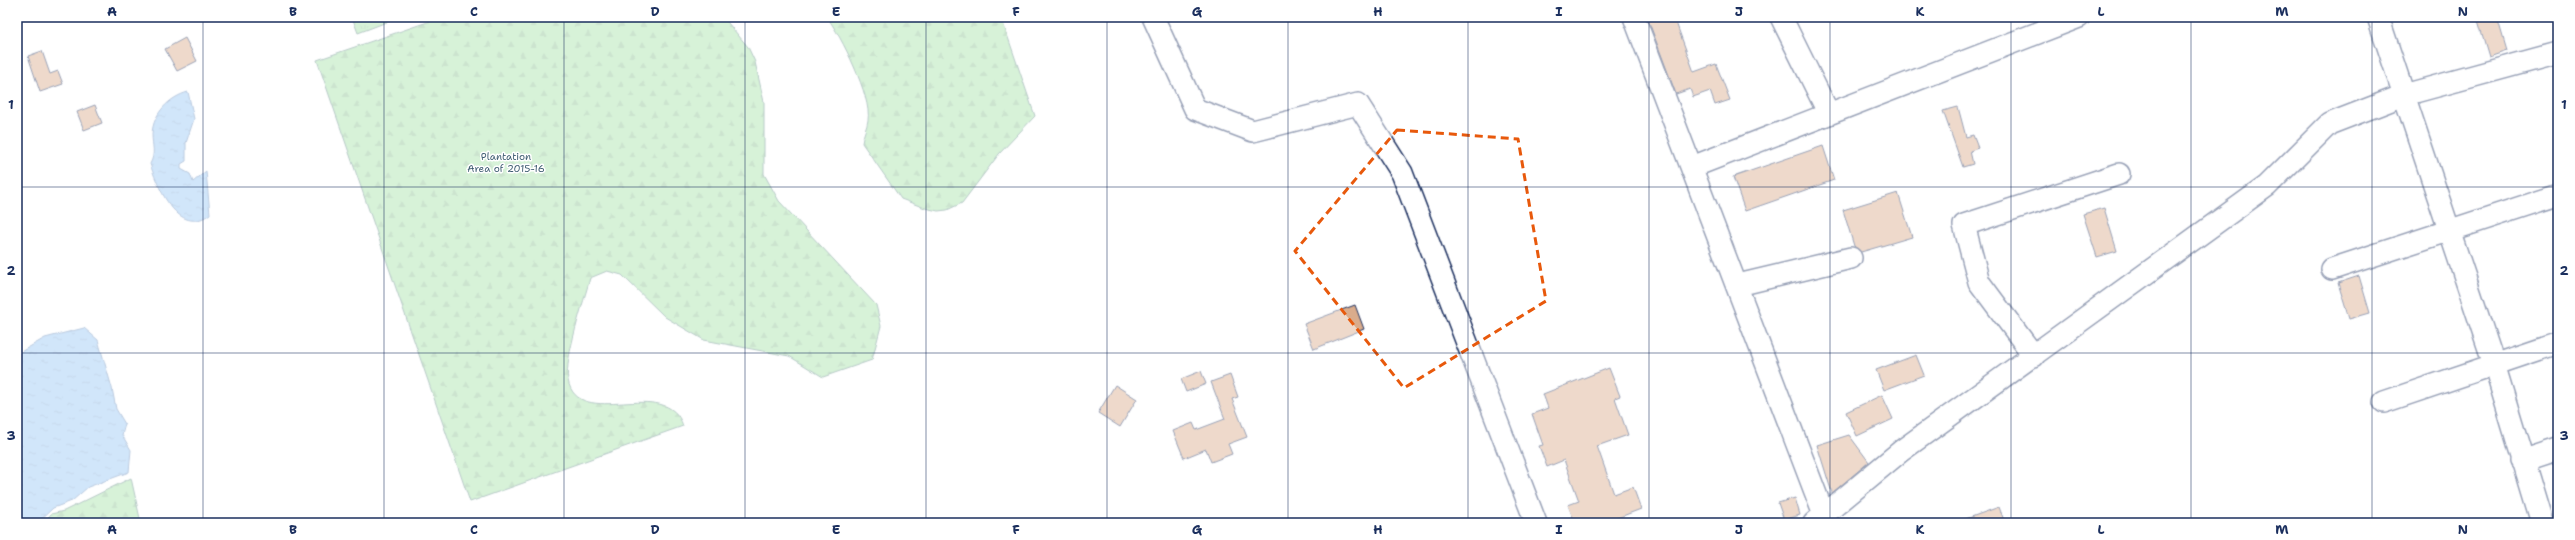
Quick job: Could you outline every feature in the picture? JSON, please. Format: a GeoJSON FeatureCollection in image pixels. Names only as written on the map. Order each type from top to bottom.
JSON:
{"type":"FeatureCollection","features":[{"type":"Feature","properties":{"kind":"street"},"geometry":{"type":"LineString","coordinates":[[1153,17],[1196,109],[1253,131],[1358,104],[1402,173],[1536,523]]}},
{"type":"Feature","properties":{"kind":"street"},"geometry":{"type":"LineString","coordinates":[[1634,17],[1738,285],[1822,520],[1901,451],[2034,356],[2266,186],[2328,124],[2404,95],[2558,53]]}},
{"type":"Feature","properties":{"kind":"street"},"geometry":{"type":"LineString","coordinates":[[1781,17],[1830,114]]}},
{"type":"Feature","properties":{"kind":"street"},"geometry":{"type":"LineString","coordinates":[[1692,167],[2080,17]]}},
{"type":"Feature","properties":{"kind":"street"},"geometry":{"type":"LineString","coordinates":[[2378,17],[2494,364],[2522,461],[2542,523]]}},
{"type":"Feature","properties":{"kind":"street"},"geometry":{"type":"LineString","coordinates":[[2034,356],[1979,282],[1964,226],[2119,174]]}},
{"type":"Feature","properties":{"kind":"street"},"geometry":{"type":"LineString","coordinates":[[2332,269],[2558,195]]}},
{"type":"Feature","properties":{"kind":"street"},"geometry":{"type":"LineString","coordinates":[[1738,285],[1851,258]]}},
{"type":"Feature","properties":{"kind":"street"},"geometry":{"type":"LineString","coordinates":[[2384,402],[2558,343]]}},
{"type":"Feature","properties":{"kind":"street"},"geometry":{"type":"LineString","coordinates":[[2522,461],[2558,449]]}},
{"type":"Feature","properties":{"kind":"highlighted area"},"geometry":{"type":"Polygon","coordinates":[[[1397,130],[1518,139],[1546,301],[1404,388],[1295,251],[1397,130]]]}},
{"type":"Feature","properties":{"kind":"green space"},"geometry":{"type":"Polygon","coordinates":[[[352,17],[400,17],[358,33],[352,17]]]}},
{"type":"Feature","properties":{"kind":"green space","name":"Plantation Area of 2015-16"},"geometry":{"type":"Polygon","coordinates":[[[442,17],[723,17],[748,47],[755,62],[764,102],[764,174],[779,201],[876,305],[881,326],[872,360],[823,377],[789,356],[704,340],[665,317],[622,275],[607,271],[590,278],[575,330],[569,358],[568,380],[575,395],[588,402],[605,404],[642,402],[660,404],[674,411],[683,426],[470,502],[317,60],[442,17]]]}},
{"type":"Feature","properties":{"kind":"green space"},"geometry":{"type":"Polygon","coordinates":[[[827,17],[1001,17],[1035,116],[999,154],[962,203],[947,210],[938,211],[901,199],[862,143],[868,120],[868,110],[865,97],[847,52],[827,17]]]}},
{"type":"Feature","properties":{"kind":"green space"},"geometry":{"type":"Polygon","coordinates":[[[131,478],[141,523],[43,523],[51,514],[64,511],[131,478]]]}},
{"type":"Feature","properties":{"kind":"water"},"geometry":{"type":"Polygon","coordinates":[[[188,92],[194,119],[186,143],[186,161],[181,164],[181,169],[190,174],[193,182],[206,171],[210,214],[199,220],[188,220],[179,215],[171,207],[158,185],[150,164],[153,156],[153,126],[159,113],[169,102],[181,94],[188,92]]]}},
{"type":"Feature","properties":{"kind":"water"},"geometry":{"type":"Polygon","coordinates":[[[84,328],[98,340],[112,388],[116,409],[125,424],[122,435],[131,450],[129,472],[88,487],[72,501],[53,508],[37,523],[17,523],[17,354],[45,338],[84,328]]]}},
{"type":"Feature","properties":{"kind":"building"},"geometry":{"type":"Polygon","coordinates":[[[1647,17],[1674,17],[1694,72],[1716,64],[1730,100],[1715,105],[1710,91],[1693,97],[1690,89],[1676,94],[1647,17]]]}},
{"type":"Feature","properties":{"kind":"building"},"geometry":{"type":"Polygon","coordinates":[[[2477,17],[2497,17],[2507,51],[2489,57],[2477,17]]]}},
{"type":"Feature","properties":{"kind":"building"},"geometry":{"type":"Polygon","coordinates":[[[185,38],[197,61],[177,71],[165,49],[185,38]]]}},
{"type":"Feature","properties":{"kind":"building"},"geometry":{"type":"Polygon","coordinates":[[[42,51],[50,74],[58,71],[63,84],[40,92],[28,56],[42,51]]]}},
{"type":"Feature","properties":{"kind":"building"},"geometry":{"type":"Polygon","coordinates":[[[95,105],[102,123],[84,130],[77,112],[95,105]]]}},
{"type":"Feature","properties":{"kind":"building"},"geometry":{"type":"Polygon","coordinates":[[[1958,107],[1966,137],[1973,135],[1978,148],[1970,151],[1973,164],[1963,167],[1943,111],[1958,107]]]}},
{"type":"Feature","properties":{"kind":"building"},"geometry":{"type":"Polygon","coordinates":[[[1823,146],[1834,180],[1745,211],[1733,177],[1823,146]]]}},
{"type":"Feature","properties":{"kind":"building"},"geometry":{"type":"Polygon","coordinates":[[[1898,193],[1912,237],[1861,252],[1854,246],[1843,210],[1898,193]]]}},
{"type":"Feature","properties":{"kind":"building"},"geometry":{"type":"Polygon","coordinates":[[[2104,208],[2117,251],[2097,257],[2083,214],[2104,208]]]}},
{"type":"Feature","properties":{"kind":"building"},"geometry":{"type":"Polygon","coordinates":[[[2359,276],[2370,313],[2349,319],[2338,283],[2359,276]]]}},
{"type":"Feature","properties":{"kind":"building"},"geometry":{"type":"Polygon","coordinates":[[[1355,305],[1364,329],[1314,349],[1304,324],[1355,305]]]}},
{"type":"Feature","properties":{"kind":"building"},"geometry":{"type":"Polygon","coordinates":[[[1916,355],[1924,375],[1884,390],[1876,370],[1916,355]]]}},
{"type":"Feature","properties":{"kind":"building"},"geometry":{"type":"Polygon","coordinates":[[[1609,368],[1620,396],[1615,398],[1628,435],[1597,446],[1614,494],[1633,487],[1641,509],[1612,520],[1613,523],[1575,523],[1568,505],[1579,501],[1564,460],[1547,467],[1539,446],[1543,445],[1532,414],[1548,408],[1543,394],[1609,368]]]}},
{"type":"Feature","properties":{"kind":"building"},"geometry":{"type":"Polygon","coordinates":[[[1201,371],[1206,384],[1186,392],[1181,379],[1201,371]]]}},
{"type":"Feature","properties":{"kind":"building"},"geometry":{"type":"Polygon","coordinates":[[[1230,375],[1238,397],[1232,399],[1247,437],[1228,444],[1232,454],[1211,462],[1206,449],[1184,458],[1173,431],[1193,423],[1196,430],[1225,419],[1211,382],[1230,375]]]}},
{"type":"Feature","properties":{"kind":"building"},"geometry":{"type":"Polygon","coordinates":[[[1115,385],[1137,399],[1120,427],[1098,413],[1115,385]]]}},
{"type":"Feature","properties":{"kind":"building"},"geometry":{"type":"Polygon","coordinates":[[[1882,395],[1893,419],[1857,436],[1846,412],[1882,395]]]}},
{"type":"Feature","properties":{"kind":"building"},"geometry":{"type":"Polygon","coordinates":[[[1849,435],[1869,462],[1832,493],[1817,445],[1849,435]]]}},
{"type":"Feature","properties":{"kind":"building"},"geometry":{"type":"Polygon","coordinates":[[[1795,498],[1800,515],[1784,520],[1778,503],[1795,498]]]}},
{"type":"Feature","properties":{"kind":"building"},"geometry":{"type":"Polygon","coordinates":[[[1999,507],[2005,523],[1960,523],[1960,521],[1999,507]]]}}]}
